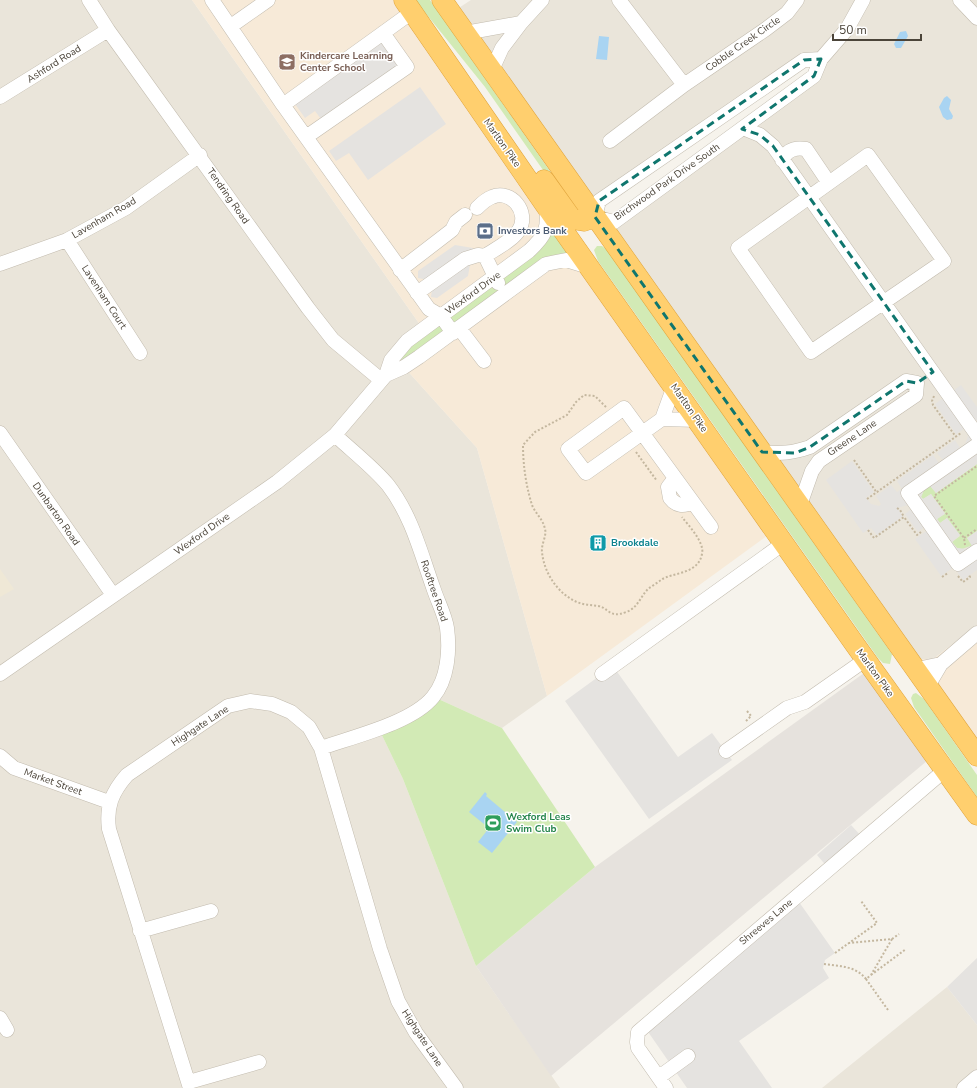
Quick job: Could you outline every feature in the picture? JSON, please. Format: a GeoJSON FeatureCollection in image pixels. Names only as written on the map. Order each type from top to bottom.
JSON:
{"type":"FeatureCollection","features":[{"type":"Feature","properties":{"kind":"highway"},"geometry":{"type":"LineString","coordinates":[[442,0],[917,669],[977,756]]}},
{"type":"Feature","properties":{"kind":"highway"},"geometry":{"type":"LineString","coordinates":[[408,6],[450,50],[572,219],[584,221],[595,217]]}},
{"type":"Feature","properties":{"kind":"highway","name":"Marlton Pike"},"geometry":{"type":"LineString","coordinates":[[408,6],[546,206],[698,420],[865,660],[977,815]]}},
{"type":"Feature","properties":{"kind":"street","name":"Tendring Road"},"geometry":{"type":"LineString","coordinates":[[89,0],[108,30],[308,308],[333,340],[384,377]]}},
{"type":"Feature","properties":{"kind":"street"},"geometry":{"type":"LineString","coordinates":[[212,0],[283,105],[429,309],[441,316],[456,330],[484,361]]}},
{"type":"Feature","properties":{"kind":"street"},"geometry":{"type":"LineString","coordinates":[[231,26],[268,0]]}},
{"type":"Feature","properties":{"kind":"street"},"geometry":{"type":"LineString","coordinates":[[492,70],[502,48],[520,23],[542,0]]}},
{"type":"Feature","properties":{"kind":"street"},"geometry":{"type":"LineString","coordinates":[[619,0],[684,85]]}},
{"type":"Feature","properties":{"kind":"street","name":"Cobble Creek Circle"},"geometry":{"type":"LineString","coordinates":[[610,141],[684,85],[766,29],[787,13],[797,0]]}},
{"type":"Feature","properties":{"kind":"street","name":"Birchwood Park Drive South"},"geometry":{"type":"LineString","coordinates":[[595,217],[614,222],[814,76],[822,59],[848,29],[863,0]]}},
{"type":"Feature","properties":{"kind":"street"},"geometry":{"type":"LineString","coordinates":[[960,0],[977,18]]}},
{"type":"Feature","properties":{"kind":"street"},"geometry":{"type":"LineString","coordinates":[[283,105],[384,33],[408,6]]}},
{"type":"Feature","properties":{"kind":"street"},"geometry":{"type":"LineString","coordinates":[[465,33],[520,23]]}},
{"type":"Feature","properties":{"kind":"street","name":"Ashford Road"},"geometry":{"type":"LineString","coordinates":[[0,97],[108,30]]}},
{"type":"Feature","properties":{"kind":"street"},"geometry":{"type":"LineString","coordinates":[[306,137],[407,67],[384,33]]}},
{"type":"Feature","properties":{"kind":"street"},"geometry":{"type":"LineString","coordinates":[[595,217],[599,201],[605,196],[804,60],[822,59]]}},
{"type":"Feature","properties":{"kind":"street"},"geometry":{"type":"LineString","coordinates":[[743,128],[767,140],[933,372],[971,432]]}},
{"type":"Feature","properties":{"kind":"street"},"geometry":{"type":"LineString","coordinates":[[782,160],[789,151],[795,149],[806,149],[829,183]]}},
{"type":"Feature","properties":{"kind":"street"},"geometry":{"type":"LineString","coordinates":[[868,155],[944,261],[811,352],[738,248],[829,183],[868,155]]}},
{"type":"Feature","properties":{"kind":"street","name":"Lavenham Road"},"geometry":{"type":"LineString","coordinates":[[0,264],[67,240],[126,208],[200,156]]}},
{"type":"Feature","properties":{"kind":"street"},"geometry":{"type":"LineString","coordinates":[[400,270],[452,230],[456,222],[492,197],[506,196],[517,204],[522,217],[522,224],[514,236],[485,256],[472,256],[466,259],[417,293]]}},
{"type":"Feature","properties":{"kind":"street","name":"Wexford Drive"},"geometry":{"type":"LineString","coordinates":[[0,674],[277,482],[335,435],[384,377],[391,360],[407,341],[539,242],[545,232],[548,219],[546,206]]}},
{"type":"Feature","properties":{"kind":"street","name":"Lavenham Court"},"geometry":{"type":"LineString","coordinates":[[67,240],[140,353]]}},
{"type":"Feature","properties":{"kind":"street"},"geometry":{"type":"LineString","coordinates":[[485,256],[492,268],[494,277],[506,294]]}},
{"type":"Feature","properties":{"kind":"street","name":"Wexford Drive"},"geometry":{"type":"LineString","coordinates":[[384,377],[404,367],[546,264],[555,261],[570,261],[588,266]]}},
{"type":"Feature","properties":{"kind":"street","name":"Greene Lane"},"geometry":{"type":"LineString","coordinates":[[762,452],[784,454],[810,447],[906,381],[917,383],[933,372]]}},
{"type":"Feature","properties":{"kind":"street","name":"Greene Lane"},"geometry":{"type":"LineString","coordinates":[[800,505],[807,482],[819,461],[916,395],[917,383]]}},
{"type":"Feature","properties":{"kind":"street"},"geometry":{"type":"LineString","coordinates":[[662,419],[674,386]]}},
{"type":"Feature","properties":{"kind":"street"},"geometry":{"type":"LineString","coordinates":[[698,420],[662,419],[642,432],[586,473],[568,449],[624,408],[642,432],[692,502],[711,527]]}},
{"type":"Feature","properties":{"kind":"street","name":"Dunbarton Road"},"geometry":{"type":"LineString","coordinates":[[0,433],[113,595]]}},
{"type":"Feature","properties":{"kind":"street","name":"Rooftree Road"},"geometry":{"type":"LineString","coordinates":[[321,748],[379,729],[423,707],[434,697],[445,674],[447,661],[446,627],[410,521],[387,485],[335,435]]}},
{"type":"Feature","properties":{"kind":"street"},"geometry":{"type":"LineString","coordinates":[[977,445],[908,492],[958,564],[977,551]]}},
{"type":"Feature","properties":{"kind":"street"},"geometry":{"type":"LineString","coordinates":[[602,674],[784,543]]}},
{"type":"Feature","properties":{"kind":"street"},"geometry":{"type":"LineString","coordinates":[[928,686],[941,664],[977,633]]}},
{"type":"Feature","properties":{"kind":"street"},"geometry":{"type":"LineString","coordinates":[[726,751],[787,708],[804,702],[865,660]]}},
{"type":"Feature","properties":{"kind":"street"},"geometry":{"type":"LineString","coordinates":[[917,669],[941,664]]}},
{"type":"Feature","properties":{"kind":"street","name":"Highgate Lane"},"geometry":{"type":"LineString","coordinates":[[189,1085],[109,829],[107,815],[109,802],[117,786],[127,776],[228,706],[250,701],[272,704],[290,712],[309,727],[321,748],[380,949],[398,1001],[416,1033],[456,1088]]}},
{"type":"Feature","properties":{"kind":"street","name":"Market Street"},"geometry":{"type":"LineString","coordinates":[[0,756],[14,768],[109,802]]}},
{"type":"Feature","properties":{"kind":"street","name":"Shreeves Lane"},"geometry":{"type":"LineString","coordinates":[[662,1083],[638,1048],[636,1042],[638,1032],[945,770]]}},
{"type":"Feature","properties":{"kind":"street"},"geometry":{"type":"LineString","coordinates":[[140,930],[211,910]]}},
{"type":"Feature","properties":{"kind":"street"},"geometry":{"type":"LineString","coordinates":[[662,1083],[688,1056]]}},
{"type":"Feature","properties":{"kind":"street"},"geometry":{"type":"LineString","coordinates":[[189,1085],[259,1062]]}},
{"type":"Feature","properties":{"kind":"street"},"geometry":{"type":"LineString","coordinates":[[964,1088],[977,1077]]}},
{"type":"Feature","properties":{"kind":"path"},"geometry":{"type":"LineString","coordinates":[[937,392],[932,400],[933,405],[956,437]]}},
{"type":"Feature","properties":{"kind":"path"},"geometry":{"type":"LineString","coordinates":[[612,416],[603,403],[595,396],[584,395],[576,402],[567,414],[535,432],[523,445],[523,464],[532,506],[539,514],[546,530],[541,545],[542,554],[546,570],[554,583],[577,602],[601,606],[613,614],[625,613],[631,610],[647,590],[664,578],[684,573],[700,558],[702,554],[701,545],[679,512]]}},
{"type":"Feature","properties":{"kind":"path"},"geometry":{"type":"LineString","coordinates":[[867,499],[956,437],[971,432]]}},
{"type":"Feature","properties":{"kind":"path"},"geometry":{"type":"LineString","coordinates":[[634,450],[660,486]]}},
{"type":"Feature","properties":{"kind":"path"},"geometry":{"type":"LineString","coordinates":[[854,460],[877,492]]}},
{"type":"Feature","properties":{"kind":"path"},"geometry":{"type":"LineString","coordinates":[[977,466],[934,496],[964,538],[977,529]]}},
{"type":"Feature","properties":{"kind":"path"},"geometry":{"type":"LineString","coordinates":[[897,508],[900,510],[917,535]]}},
{"type":"Feature","properties":{"kind":"path"},"geometry":{"type":"LineString","coordinates":[[943,518],[947,514]]}},
{"type":"Feature","properties":{"kind":"path"},"geometry":{"type":"LineString","coordinates":[[868,530],[874,538],[904,517]]}},
{"type":"Feature","properties":{"kind":"path"},"geometry":{"type":"LineString","coordinates":[[835,953],[877,923],[861,901]]}},
{"type":"Feature","properties":{"kind":"path"},"geometry":{"type":"LineString","coordinates":[[871,975],[892,939],[899,934]]}},
{"type":"Feature","properties":{"kind":"path"},"geometry":{"type":"LineString","coordinates":[[848,943],[892,939]]}},
{"type":"Feature","properties":{"kind":"path"},"geometry":{"type":"LineString","coordinates":[[866,979],[906,949]]}},
{"type":"Feature","properties":{"kind":"path"},"geometry":{"type":"LineString","coordinates":[[824,964],[861,972],[888,1010]]}},
{"type":"Feature","properties":{"kind":"highlighted area"},"geometry":{"type":"Polygon","coordinates":[[[821,59],[814,76],[742,129],[760,135],[773,146],[933,372],[917,383],[906,381],[810,447],[795,453],[762,452],[595,217],[599,201],[804,60],[821,59]]]}},
{"type":"Feature","properties":{"kind":"shaded area"},"geometry":{"type":"Polygon","coordinates":[[[0,0],[192,0],[423,329],[404,367],[477,448],[547,696],[502,728],[434,697],[379,729],[403,779],[476,966],[560,1088],[0,1088],[0,0]]]}},
{"type":"Feature","properties":{"kind":"shaded area"},"geometry":{"type":"Polygon","coordinates":[[[192,0],[404,0],[546,206],[545,232],[423,329],[192,0]]]}},
{"type":"Feature","properties":{"kind":"shaded area"},"geometry":{"type":"Polygon","coordinates":[[[471,0],[977,0],[977,625],[932,660],[908,658],[596,217],[614,222],[814,76],[821,59],[803,60],[599,201],[595,216],[451,13],[471,0]]]}},
{"type":"Feature","properties":{"kind":"shaded area"},"geometry":{"type":"Polygon","coordinates":[[[382,42],[401,68],[324,123],[315,111],[305,118],[295,104],[382,42]]]}},
{"type":"Feature","properties":{"kind":"shaded area"},"geometry":{"type":"Polygon","coordinates":[[[420,87],[446,124],[368,180],[349,153],[336,161],[329,151],[420,87]]]}},
{"type":"Feature","properties":{"kind":"shaded area"},"geometry":{"type":"Polygon","coordinates":[[[455,245],[473,248],[468,276],[437,298],[431,297],[433,281],[418,278],[418,271],[455,245]]]}},
{"type":"Feature","properties":{"kind":"shaded area"},"geometry":{"type":"Polygon","coordinates":[[[575,262],[775,530],[547,696],[477,448],[404,367],[546,264],[575,262]]]}},
{"type":"Feature","properties":{"kind":"shaded area"},"geometry":{"type":"Polygon","coordinates":[[[961,385],[977,407],[977,420],[975,421],[977,424],[977,464],[936,493],[930,486],[924,490],[921,497],[923,499],[931,494],[945,514],[937,519],[940,523],[947,518],[960,535],[952,542],[957,548],[966,549],[972,546],[967,538],[977,531],[977,570],[963,580],[954,567],[941,576],[915,539],[928,530],[926,526],[918,532],[905,514],[913,508],[908,505],[897,508],[903,516],[877,535],[871,528],[863,533],[826,480],[852,461],[874,492],[866,498],[871,504],[879,506],[881,504],[876,496],[891,485],[897,492],[902,489],[897,481],[933,455],[939,463],[943,460],[937,453],[955,440],[960,448],[965,445],[968,436],[965,430],[964,429],[956,434],[935,404],[961,385]]]}},
{"type":"Feature","properties":{"kind":"shaded area"},"geometry":{"type":"Polygon","coordinates":[[[0,569],[14,589],[0,597],[0,569]]]}},
{"type":"Feature","properties":{"kind":"shaded area"},"geometry":{"type":"Polygon","coordinates":[[[977,625],[977,756],[908,658],[932,660],[977,625]]]}},
{"type":"Feature","properties":{"kind":"shaded area"},"geometry":{"type":"Polygon","coordinates":[[[613,666],[678,757],[712,733],[732,760],[649,819],[565,701],[613,666]]]}},
{"type":"Feature","properties":{"kind":"shaded area"},"geometry":{"type":"Polygon","coordinates":[[[871,668],[934,755],[551,1076],[476,966],[595,867],[871,668]]]}},
{"type":"Feature","properties":{"kind":"shaded area"},"geometry":{"type":"Polygon","coordinates":[[[851,825],[864,839],[829,869],[817,855],[851,825]]]}},
{"type":"Feature","properties":{"kind":"shaded area"},"geometry":{"type":"Polygon","coordinates":[[[799,902],[835,953],[825,960],[823,968],[829,978],[739,1041],[772,1088],[687,1088],[644,1026],[799,902]]]}},
{"type":"Feature","properties":{"kind":"shaded area"},"geometry":{"type":"Polygon","coordinates":[[[977,958],[977,1025],[947,987],[977,958]]]}},
{"type":"Feature","properties":{"kind":"shaded area"},"geometry":{"type":"Polygon","coordinates":[[[947,987],[977,1025],[977,1088],[822,1088],[947,987]]]}},
{"type":"Feature","properties":{"kind":"green space"},"geometry":{"type":"Polygon","coordinates":[[[415,0],[430,0],[580,214],[571,210],[485,87],[415,0]]]}},
{"type":"Feature","properties":{"kind":"green space"},"geometry":{"type":"Polygon","coordinates":[[[548,219],[589,267],[555,261],[404,367],[391,360],[529,251],[548,219]]]}},
{"type":"Feature","properties":{"kind":"green space"},"geometry":{"type":"Polygon","coordinates":[[[597,246],[602,246],[607,250],[892,654],[890,664],[883,663],[878,658],[598,261],[594,250],[597,246]]]}},
{"type":"Feature","properties":{"kind":"green space"},"geometry":{"type":"Polygon","coordinates":[[[977,464],[977,531],[967,538],[973,545],[962,549],[957,548],[952,542],[960,536],[947,518],[940,523],[937,519],[945,513],[931,494],[923,499],[921,497],[924,490],[930,485],[936,493],[977,464]]]}},
{"type":"Feature","properties":{"kind":"green space"},"geometry":{"type":"Polygon","coordinates":[[[916,693],[924,699],[977,775],[977,797],[914,707],[911,698],[913,694],[916,693]]]}},
{"type":"Feature","properties":{"kind":"green space","name":"Wexford Leas Swim Club"},"geometry":{"type":"Polygon","coordinates":[[[434,697],[502,728],[595,867],[476,966],[403,779],[379,729],[434,697]]]}},
{"type":"Feature","properties":{"kind":"water"},"geometry":{"type":"Polygon","coordinates":[[[906,31],[908,36],[901,48],[896,48],[894,44],[900,32],[906,31]]]}},
{"type":"Feature","properties":{"kind":"water"},"geometry":{"type":"Polygon","coordinates":[[[599,36],[609,37],[607,60],[596,59],[599,36]]]}},
{"type":"Feature","properties":{"kind":"water"},"geometry":{"type":"Polygon","coordinates":[[[947,96],[951,100],[949,109],[953,116],[952,119],[947,120],[943,117],[939,107],[944,98],[947,96]]]}},
{"type":"Feature","properties":{"kind":"water"},"geometry":{"type":"Polygon","coordinates":[[[485,792],[487,794],[486,796],[517,822],[492,853],[478,842],[489,828],[469,812],[485,792]]]}},
{"type":"Feature","properties":{"kind":"place","name":"Kindercare Learning Center School"},"geometry":{"type":"Point","coordinates":[287,62]}},
{"type":"Feature","properties":{"kind":"place","name":"Investors Bank"},"geometry":{"type":"Point","coordinates":[485,231]}},
{"type":"Feature","properties":{"kind":"place","name":"Brookdale"},"geometry":{"type":"Point","coordinates":[598,543]}},
{"type":"Feature","properties":{"kind":"place","name":"Wexford Leas Swim Club"},"geometry":{"type":"Point","coordinates":[493,823]}}]}
